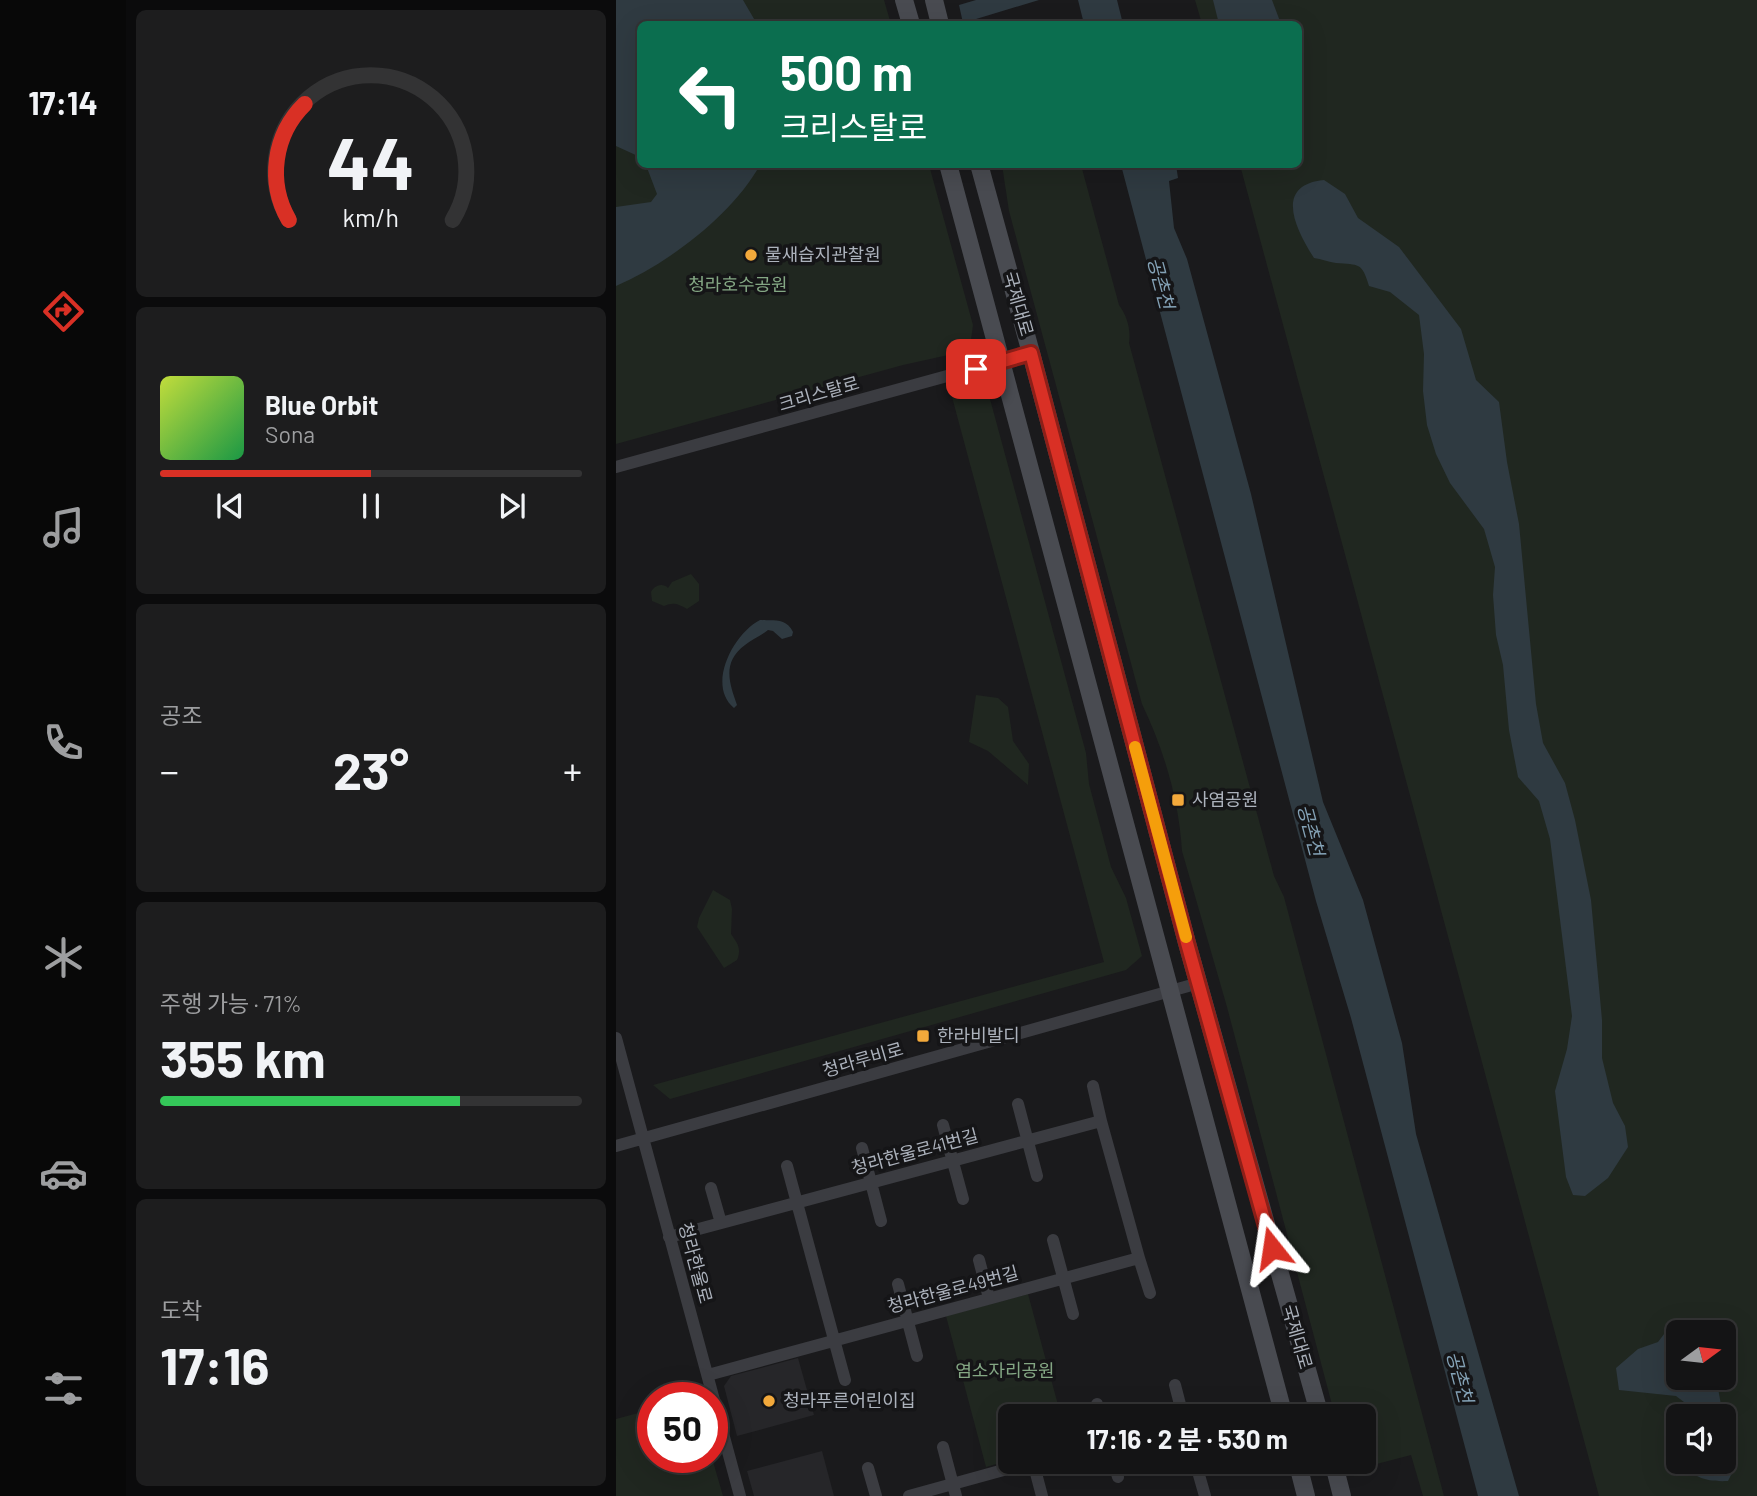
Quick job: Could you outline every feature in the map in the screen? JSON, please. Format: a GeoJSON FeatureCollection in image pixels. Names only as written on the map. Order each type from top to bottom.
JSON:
{"type":"FeatureCollection","features":[{"type":"Feature","properties":{"kind":"main road"},"geometry":{"type":"LineString","coordinates":[[934,0],[939,21]]}},
{"type":"Feature","properties":{"kind":"main road","name":"국제대로"},"geometry":{"type":"LineString","coordinates":[[949,168],[1281,1404]]}},
{"type":"Feature","properties":{"kind":"main road","name":"국제대로"},"geometry":{"type":"LineString","coordinates":[[980,168],[1199,983],[1317,1404]]}},
{"type":"Feature","properties":{"kind":"main road"},"geometry":{"type":"LineString","coordinates":[[1301,1474],[1307,1496]]}},
{"type":"Feature","properties":{"kind":"main road"},"geometry":{"type":"LineString","coordinates":[[1336,1474],[1342,1496]]}},
{"type":"Feature","properties":{"kind":"street","name":"크리스탈로"},"geometry":{"type":"LineString","coordinates":[[616,467],[1031,353]]}},
{"type":"Feature","properties":{"kind":"street","name":"청라루비로"},"geometry":{"type":"LineString","coordinates":[[616,1146],[1199,983]]}},
{"type":"Feature","properties":{"kind":"street","name":"청라한울로"},"geometry":{"type":"LineString","coordinates":[[616,1038],[740,1496]]}},
{"type":"Feature","properties":{"kind":"street"},"geometry":{"type":"LineString","coordinates":[[1093,1086],[1150,1293]]}},
{"type":"Feature","properties":{"kind":"street"},"geometry":{"type":"LineString","coordinates":[[1018,1104],[1037,1176]]}},
{"type":"Feature","properties":{"kind":"street","name":"청라한울로41번길"},"geometry":{"type":"LineString","coordinates":[[669,1237],[1101,1121]]}},
{"type":"Feature","properties":{"kind":"street"},"geometry":{"type":"LineString","coordinates":[[943,1125],[962,1199]]}},
{"type":"Feature","properties":{"kind":"street"},"geometry":{"type":"LineString","coordinates":[[862,1147],[881,1221]]}},
{"type":"Feature","properties":{"kind":"street"},"geometry":{"type":"LineString","coordinates":[[787,1166],[845,1380]]}},
{"type":"Feature","properties":{"kind":"street"},"geometry":{"type":"LineString","coordinates":[[711,1188],[721,1223]]}},
{"type":"Feature","properties":{"kind":"street"},"geometry":{"type":"LineString","coordinates":[[1053,1240],[1073,1314]]}},
{"type":"Feature","properties":{"kind":"street","name":"청라한울로49번길"},"geometry":{"type":"LineString","coordinates":[[708,1375],[1139,1258]]}},
{"type":"Feature","properties":{"kind":"street"},"geometry":{"type":"LineString","coordinates":[[979,1260],[989,1298]]}},
{"type":"Feature","properties":{"kind":"street"},"geometry":{"type":"LineString","coordinates":[[898,1284],[917,1356]]}},
{"type":"Feature","properties":{"kind":"street"},"geometry":{"type":"LineString","coordinates":[[1175,1385],[1180,1404]]}},
{"type":"Feature","properties":{"kind":"street"},"geometry":{"type":"LineString","coordinates":[[943,1447],[955,1490]]}},
{"type":"Feature","properties":{"kind":"street"},"geometry":{"type":"LineString","coordinates":[[868,1468],[876,1496]]}},
{"type":"Feature","properties":{"kind":"street"},"geometry":{"type":"LineString","coordinates":[[909,1496],[955,1490],[1001,1474]]}},
{"type":"Feature","properties":{"kind":"street"},"geometry":{"type":"LineString","coordinates":[[1037,1474],[1042,1496]]}},
{"type":"Feature","properties":{"kind":"street"},"geometry":{"type":"LineString","coordinates":[[1199,1474],[1204,1493]]}},
{"type":"Feature","properties":{"kind":"shaded area","name":"청라푸른어린이집"},"geometry":{"type":"Polygon","coordinates":[[[798,1358],[814,1415],[737,1436],[728,1401],[727,1382],[731,1376],[798,1358]]]}},
{"type":"Feature","properties":{"kind":"shaded area"},"geometry":{"type":"Polygon","coordinates":[[[822,1451],[834,1496],[754,1496],[747,1471],[822,1451]]]}},
{"type":"Feature","properties":{"kind":"green space","name":"청라호수공원"},"geometry":{"type":"Polygon","coordinates":[[[616,0],[884,0],[890,21],[637,21],[637,168],[930,168],[973,325],[970,347],[962,352],[903,365],[616,444],[616,0]]]}},
{"type":"Feature","properties":{"kind":"green space"},"geometry":{"type":"Polygon","coordinates":[[[1195,0],[1757,0],[1757,1496],[1599,1496],[1241,168],[1302,168],[1302,21],[1201,21],[1195,0]]]}},
{"type":"Feature","properties":{"kind":"green space"},"geometry":{"type":"Polygon","coordinates":[[[1002,168],[1082,168],[1119,305],[1128,323],[1129,343],[1274,876],[1284,897],[1444,1496],[1423,1496],[1411,1455],[1376,1464],[1376,1404],[1332,1404],[1227,1007],[1182,851],[1178,813],[1169,776],[1142,704],[1009,211],[1002,168]]]}},
{"type":"Feature","properties":{"kind":"green space"},"geometry":{"type":"Polygon","coordinates":[[[974,391],[990,399],[1086,753],[1089,784],[1111,867],[1126,898],[1142,956],[1126,970],[670,1099],[653,1085],[1104,962],[952,397],[974,391]]]}},
{"type":"Feature","properties":{"kind":"green space"},"geometry":{"type":"Polygon","coordinates":[[[691,574],[699,584],[699,601],[687,609],[676,604],[664,606],[652,601],[651,592],[656,587],[663,585],[668,588],[672,582],[691,574]]]}},
{"type":"Feature","properties":{"kind":"green space"},"geometry":{"type":"Polygon","coordinates":[[[976,695],[998,698],[1008,707],[1013,741],[1029,764],[1028,785],[988,751],[969,742],[976,695]]]}},
{"type":"Feature","properties":{"kind":"green space"},"geometry":{"type":"Polygon","coordinates":[[[713,890],[730,900],[731,934],[739,949],[737,960],[724,968],[697,927],[713,890]]]}},
{"type":"Feature","properties":{"kind":"green space","name":"염소자리공원"},"geometry":{"type":"Polygon","coordinates":[[[1028,1294],[1058,1404],[998,1404],[998,1464],[986,1467],[946,1316],[1028,1294]]]}},
{"type":"Feature","properties":{"kind":"green space"},"geometry":{"type":"Polygon","coordinates":[[[637,1413],[637,1473],[716,1473],[723,1496],[616,1496],[616,1419],[637,1413]]]}},
{"type":"Feature","properties":{"kind":"water"},"geometry":{"type":"Polygon","coordinates":[[[616,0],[743,0],[755,21],[637,21],[637,156],[616,146],[616,0]]]}},
{"type":"Feature","properties":{"kind":"water"},"geometry":{"type":"Polygon","coordinates":[[[976,0],[1039,0],[970,21],[963,21],[959,5],[976,0]]]}},
{"type":"Feature","properties":{"kind":"water"},"geometry":{"type":"Polygon","coordinates":[[[1078,0],[1117,0],[1122,21],[1083,21],[1078,0]]]}},
{"type":"Feature","properties":{"kind":"water"},"geometry":{"type":"Polygon","coordinates":[[[1213,0],[1272,0],[1280,21],[1218,21],[1213,0]]]}},
{"type":"Feature","properties":{"kind":"water"},"geometry":{"type":"Polygon","coordinates":[[[647,168],[758,168],[733,202],[697,236],[657,264],[616,286],[616,207],[651,202],[657,194],[647,168]]]}},
{"type":"Feature","properties":{"kind":"water","name":"공촌천"},"geometry":{"type":"Polygon","coordinates":[[[1122,168],[1176,168],[1178,178],[1169,181],[1174,228],[1187,259],[1251,494],[1323,802],[1363,900],[1402,1043],[1416,1134],[1519,1496],[1478,1496],[1351,1018],[1316,901],[1122,168]]]}},
{"type":"Feature","properties":{"kind":"water"},"geometry":{"type":"Polygon","coordinates":[[[1324,180],[1345,194],[1358,218],[1399,247],[1461,329],[1476,380],[1499,402],[1519,524],[1536,704],[1543,743],[1565,783],[1575,820],[1591,900],[1602,1020],[1602,1058],[1613,1103],[1625,1126],[1628,1147],[1608,1178],[1585,1196],[1573,1195],[1566,1177],[1555,1091],[1567,1049],[1572,1016],[1550,839],[1539,801],[1518,777],[1509,730],[1503,665],[1496,635],[1493,595],[1495,567],[1484,529],[1450,483],[1436,454],[1427,425],[1423,391],[1424,354],[1419,315],[1390,292],[1369,286],[1359,266],[1314,258],[1301,235],[1293,210],[1294,199],[1298,190],[1324,180]]]}},
{"type":"Feature","properties":{"kind":"water"},"geometry":{"type":"Polygon","coordinates":[[[760,620],[787,624],[793,632],[792,636],[782,639],[768,630],[737,652],[729,674],[737,705],[734,708],[726,698],[723,673],[733,647],[750,627],[760,620]]]}},
{"type":"Feature","properties":{"kind":"water"},"geometry":{"type":"Polygon","coordinates":[[[1666,1332],[1666,1390],[1718,1390],[1721,1404],[1687,1404],[1676,1396],[1619,1390],[1616,1368],[1638,1349],[1658,1342],[1666,1332]]]}},
{"type":"Feature","properties":{"kind":"water"},"geometry":{"type":"Polygon","coordinates":[[[1695,1474],[1732,1474],[1728,1481],[1701,1478],[1695,1474]]]}},
{"type":"Feature","properties":{"kind":"slow traffic"},"geometry":{"type":"LineString","coordinates":[[1135,747],[1186,937]]}},
{"type":"Feature","properties":{"kind":"place","name":"물새습지관찰원"},"geometry":{"type":"Point","coordinates":[751,255]}},
{"type":"Feature","properties":{"kind":"place","name":"사염공원"},"geometry":{"type":"Point","coordinates":[1178,800]}},
{"type":"Feature","properties":{"kind":"place","name":"한라비발디"},"geometry":{"type":"Point","coordinates":[923,1036]}},
{"type":"Feature","properties":{"kind":"place","name":"청라푸른어린이집"},"geometry":{"type":"Point","coordinates":[769,1401]}},
{"type":"Feature","properties":{"kind":"route"},"geometry":{"type":"LineString","coordinates":[[976,369],[1031,353],[1187,943],[1208,1010],[1272,1248]]}}]}
